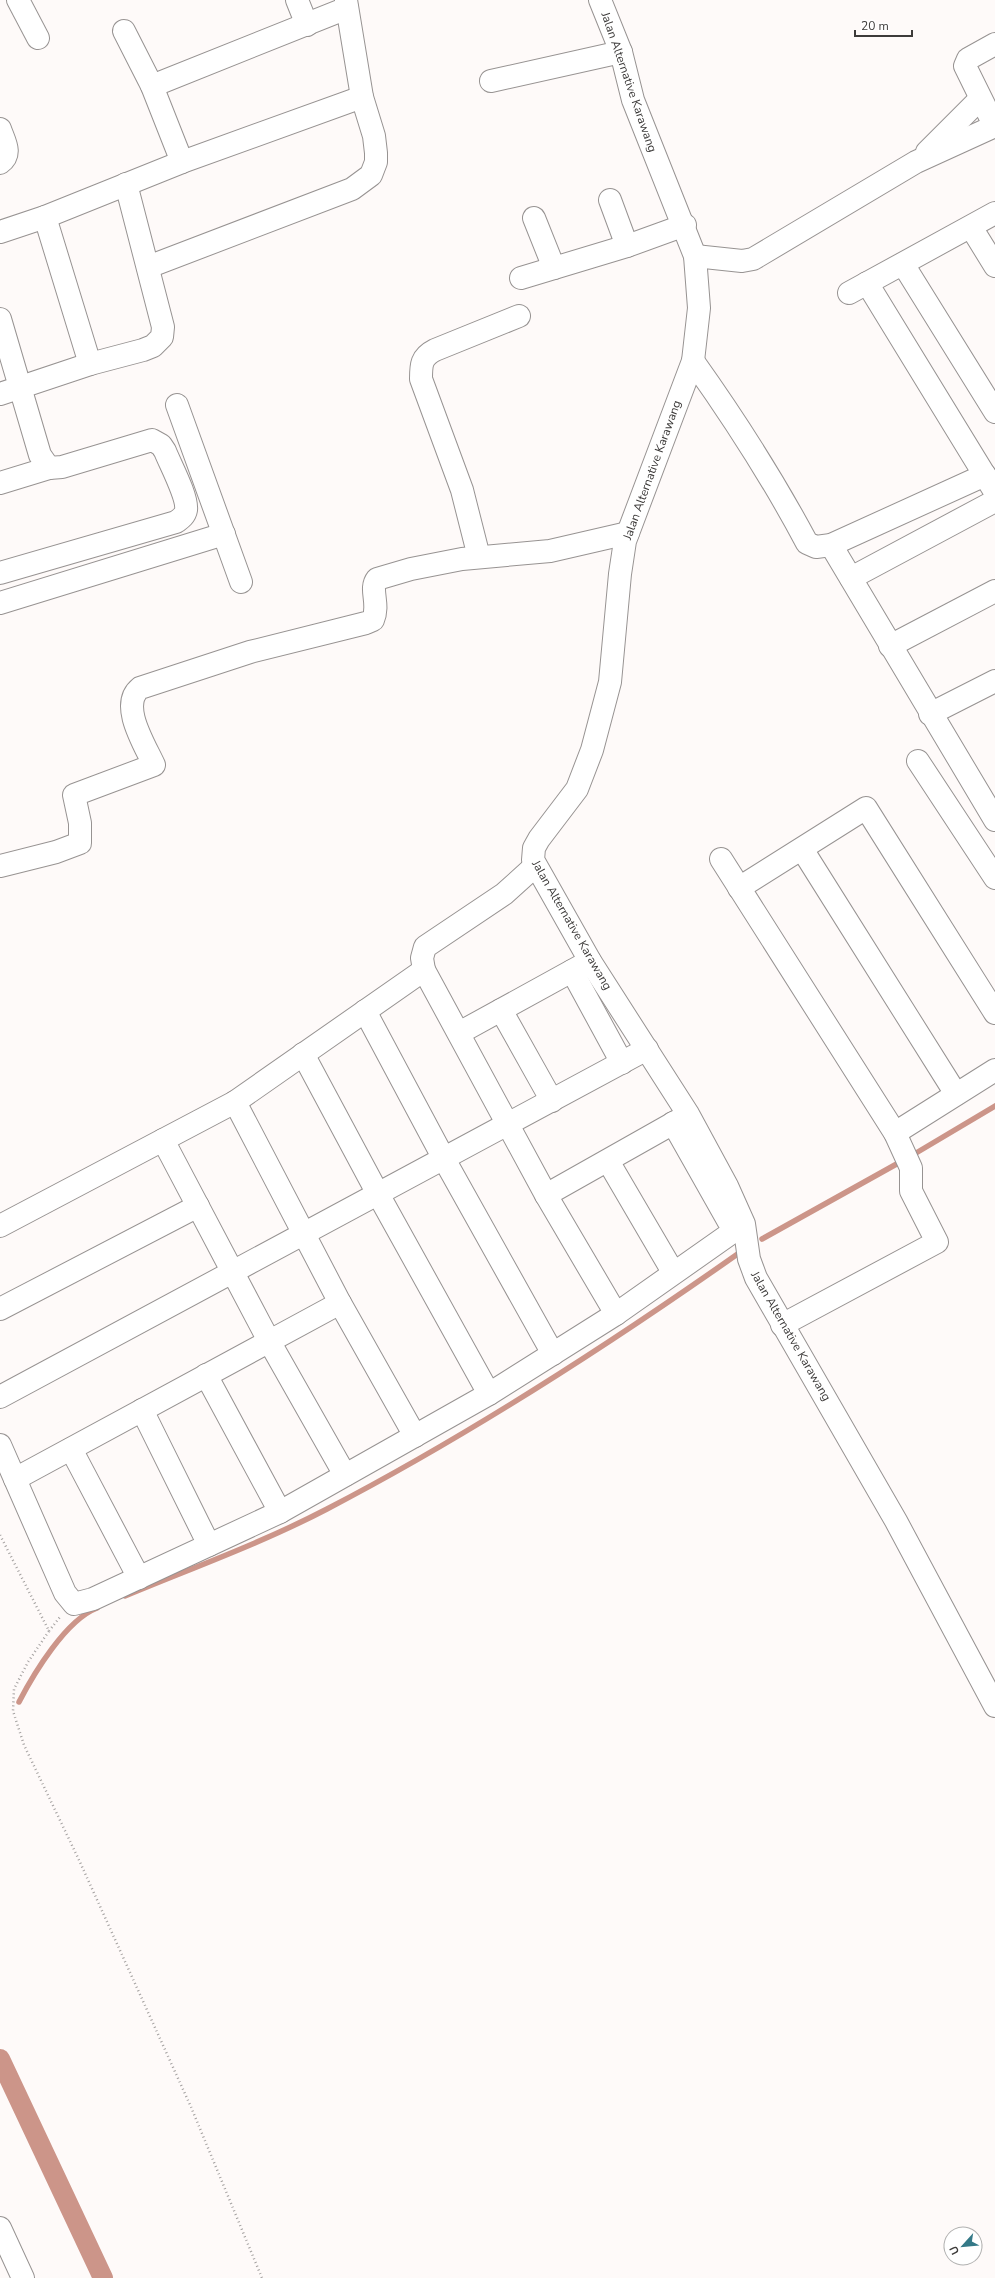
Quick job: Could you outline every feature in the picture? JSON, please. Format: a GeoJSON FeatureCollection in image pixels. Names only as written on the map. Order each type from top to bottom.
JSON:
{"type":"FeatureCollection","features":[{"type":"Feature","properties":{"kind":"street"},"geometry":{"type":"LineString","coordinates":[[18,0],[38,38]]}},
{"type":"Feature","properties":{"kind":"street"},"geometry":{"type":"LineString","coordinates":[[297,0],[307,25]]}},
{"type":"Feature","properties":{"kind":"street","name":"Jalan Alternative Karawang"},"geometry":{"type":"LineString","coordinates":[[600,0],[621,52],[633,100],[685,225],[695,256],[699,308],[693,361],[628,533],[620,574],[610,682],[592,750],[577,789],[534,848],[533,860],[581,966],[647,1049],[681,1119],[729,1192],[744,1224],[746,1248],[752,1270],[782,1325],[835,1413],[896,1520],[995,1706]]}},
{"type":"Feature","properties":{"kind":"street"},"geometry":{"type":"LineString","coordinates":[[148,267],[352,188],[367,180],[374,169],[376,153],[374,136],[362,97],[347,4],[307,25],[152,86]]}},
{"type":"Feature","properties":{"kind":"street"},"geometry":{"type":"LineString","coordinates":[[124,31],[152,86],[182,162]]}},
{"type":"Feature","properties":{"kind":"street"},"geometry":{"type":"LineString","coordinates":[[695,256],[742,261],[753,259],[916,162],[995,126],[966,73],[965,64],[968,59],[995,44]]}},
{"type":"Feature","properties":{"kind":"street"},"geometry":{"type":"LineString","coordinates":[[491,81],[621,52]]}},
{"type":"Feature","properties":{"kind":"street"},"geometry":{"type":"LineString","coordinates":[[0,232],[45,218],[182,162],[362,97]]}},
{"type":"Feature","properties":{"kind":"street"},"geometry":{"type":"LineString","coordinates":[[916,162],[980,99]]}},
{"type":"Feature","properties":{"kind":"street"},"geometry":{"type":"LineString","coordinates":[[0,129],[7,151],[7,156],[0,163]]}},
{"type":"Feature","properties":{"kind":"street"},"geometry":{"type":"LineString","coordinates":[[10,392],[90,364],[143,350],[153,346],[162,337],[163,327],[126,184]]}},
{"type":"Feature","properties":{"kind":"street"},"geometry":{"type":"LineString","coordinates":[[610,200],[627,246]]}},
{"type":"Feature","properties":{"kind":"street"},"geometry":{"type":"LineString","coordinates":[[693,361],[743,433],[782,496],[807,543],[816,547],[831,545],[990,483],[858,288],[995,213]]}},
{"type":"Feature","properties":{"kind":"street"},"geometry":{"type":"LineString","coordinates":[[45,218],[90,364]]}},
{"type":"Feature","properties":{"kind":"street"},"geometry":{"type":"LineString","coordinates":[[534,218],[554,268]]}},
{"type":"Feature","properties":{"kind":"street"},"geometry":{"type":"LineString","coordinates":[[521,278],[627,246],[685,225]]}},
{"type":"Feature","properties":{"kind":"street"},"geometry":{"type":"LineString","coordinates":[[971,227],[995,266]]}},
{"type":"Feature","properties":{"kind":"street"},"geometry":{"type":"LineString","coordinates":[[903,264],[995,412]]}},
{"type":"Feature","properties":{"kind":"street"},"geometry":{"type":"LineString","coordinates":[[479,557],[462,490],[421,379],[421,366],[430,352],[519,316]]}},
{"type":"Feature","properties":{"kind":"street"},"geometry":{"type":"LineString","coordinates":[[0,319],[10,392],[40,455],[49,468]]}},
{"type":"Feature","properties":{"kind":"street"},"geometry":{"type":"LineString","coordinates":[[177,405],[241,582]]}},
{"type":"Feature","properties":{"kind":"street"},"geometry":{"type":"LineString","coordinates":[[0,483],[49,468],[62,467],[152,440],[161,445],[165,451],[184,497],[186,512],[176,522],[0,573]]}},
{"type":"Feature","properties":{"kind":"street"},"geometry":{"type":"LineString","coordinates":[[851,578],[995,501]]}},
{"type":"Feature","properties":{"kind":"street"},"geometry":{"type":"LineString","coordinates":[[0,866],[56,852],[80,843],[80,823],[74,795],[154,765],[132,713],[131,701],[133,693],[140,688],[250,652],[366,624],[373,620],[376,612],[377,604],[373,588],[377,579],[411,569],[479,557],[550,551],[628,533]]}},
{"type":"Feature","properties":{"kind":"street"},"geometry":{"type":"LineString","coordinates":[[0,602],[224,534]]}},
{"type":"Feature","properties":{"kind":"street"},"geometry":{"type":"LineString","coordinates":[[831,545],[930,714],[995,820]]}},
{"type":"Feature","properties":{"kind":"street"},"geometry":{"type":"LineString","coordinates":[[890,646],[995,591]]}},
{"type":"Feature","properties":{"kind":"street"},"geometry":{"type":"LineString","coordinates":[[930,714],[994,684]]}},
{"type":"Feature","properties":{"kind":"street"},"geometry":{"type":"LineString","coordinates":[[918,761],[995,878]]}},
{"type":"Feature","properties":{"kind":"street"},"geometry":{"type":"LineString","coordinates":[[739,888],[866,808],[995,1013]]}},
{"type":"Feature","properties":{"kind":"street"},"geometry":{"type":"LineString","coordinates":[[802,849],[956,1094]]}},
{"type":"Feature","properties":{"kind":"street"},"geometry":{"type":"LineString","coordinates":[[721,859],[895,1133],[908,1161],[911,1191],[938,1242],[782,1325]]}},
{"type":"Feature","properties":{"kind":"street"},"geometry":{"type":"LineString","coordinates":[[536,866],[504,894],[425,947],[422,958],[424,970],[546,1194],[616,1314]]}},
{"type":"Feature","properties":{"kind":"street"},"geometry":{"type":"LineString","coordinates":[[459,1033],[581,966],[622,1063]]}},
{"type":"Feature","properties":{"kind":"street"},"geometry":{"type":"LineString","coordinates":[[0,1226],[235,1102],[424,970]]}},
{"type":"Feature","properties":{"kind":"street"},"geometry":{"type":"LineString","coordinates":[[501,1010],[552,1101]]}},
{"type":"Feature","properties":{"kind":"street"},"geometry":{"type":"LineString","coordinates":[[365,1011],[444,1159],[553,1354]]}},
{"type":"Feature","properties":{"kind":"street"},"geometry":{"type":"LineString","coordinates":[[0,1397],[647,1049]]}},
{"type":"Feature","properties":{"kind":"street"},"geometry":{"type":"LineString","coordinates":[[303,1054],[378,1194],[490,1394]]}},
{"type":"Feature","properties":{"kind":"street"},"geometry":{"type":"LineString","coordinates":[[895,1133],[995,1070]]}},
{"type":"Feature","properties":{"kind":"street"},"geometry":{"type":"LineString","coordinates":[[235,1102],[340,1302],[415,1436]]}},
{"type":"Feature","properties":{"kind":"street"},"geometry":{"type":"LineString","coordinates":[[0,1445],[65,1593],[71,1602],[79,1604],[139,1578],[280,1512],[490,1394],[616,1314],[673,1272],[734,1231],[681,1119],[608,1161],[546,1194]]}},
{"type":"Feature","properties":{"kind":"street"},"geometry":{"type":"LineString","coordinates":[[163,1140],[269,1341],[345,1475]]}},
{"type":"Feature","properties":{"kind":"street"},"geometry":{"type":"LineString","coordinates":[[608,1161],[673,1272]]}},
{"type":"Feature","properties":{"kind":"street"},"geometry":{"type":"LineString","coordinates":[[0,1309],[198,1206]]}},
{"type":"Feature","properties":{"kind":"street"},"geometry":{"type":"LineString","coordinates":[[15,1479],[340,1302]]}},
{"type":"Feature","properties":{"kind":"street"},"geometry":{"type":"LineString","coordinates":[[206,1375],[280,1512]]}},
{"type":"Feature","properties":{"kind":"street"},"geometry":{"type":"LineString","coordinates":[[142,1410],[209,1544]]}},
{"type":"Feature","properties":{"kind":"street"},"geometry":{"type":"LineString","coordinates":[[71,1449],[139,1578]]}},
{"type":"Feature","properties":{"kind":"street"},"geometry":{"type":"LineString","coordinates":[[0,2228],[23,2278]]}},
{"type":"Feature","properties":{"kind":"path"},"geometry":{"type":"LineString","coordinates":[[0,1535],[49,1631],[28,1662],[14,1689],[13,1711],[24,1745],[82,1867],[191,2108],[262,2278]]}},
{"type":"Feature","properties":{"kind":"waterway"},"geometry":{"type":"LineString","coordinates":[[911,1156],[995,1106]]}},
{"type":"Feature","properties":{"kind":"waterway"},"geometry":{"type":"LineString","coordinates":[[762,1239],[902,1161]]}},
{"type":"Feature","properties":{"kind":"waterway"},"geometry":{"type":"LineString","coordinates":[[125,1596],[277,1533],[327,1509],[381,1480],[486,1420],[538,1388],[639,1322],[739,1253]]}},
{"type":"Feature","properties":{"kind":"waterway"},"geometry":{"type":"LineString","coordinates":[[19,1702],[42,1663],[63,1635],[85,1614],[97,1608]]}},
{"type":"Feature","properties":{"kind":"waterway"},"geometry":{"type":"LineString","coordinates":[[0,2059],[103,2278]]}}]}
